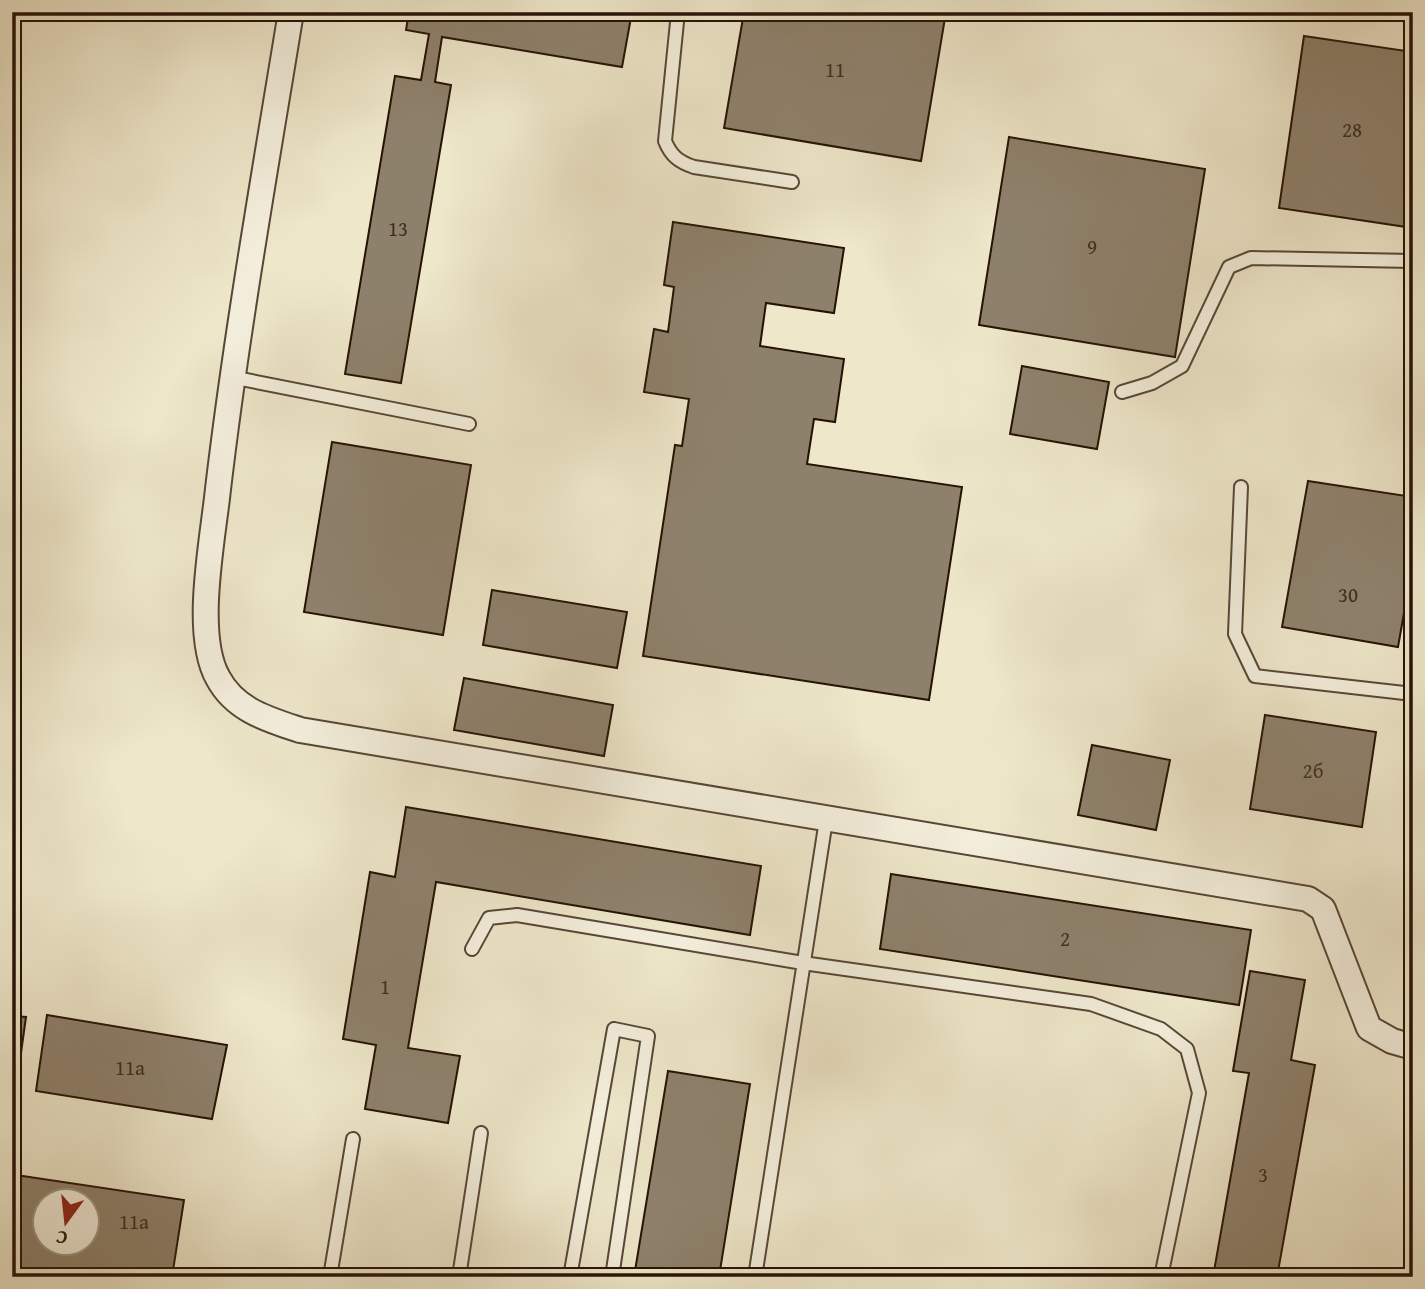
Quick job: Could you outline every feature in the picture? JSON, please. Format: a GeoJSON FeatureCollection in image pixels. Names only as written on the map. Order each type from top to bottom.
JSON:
{"type":"FeatureCollection","features":[{"type":"Feature","properties":{"kind":"street"},"geometry":{"type":"LineString","coordinates":[[291,12],[231,377],[205,603],[210,657],[217,677],[235,702],[259,716],[300,730],[1308,899],[1323,909],[1369,1028],[1392,1041],[1413,1047]]}},
{"type":"Feature","properties":{"kind":"lane"},"geometry":{"type":"LineString","coordinates":[[678,12],[665,141],[670,152],[676,159],[694,167],[792,182]]}},
{"type":"Feature","properties":{"kind":"lane"},"geometry":{"type":"LineString","coordinates":[[1122,392],[1152,383],[1182,366],[1229,267],[1240,261],[1251,258],[1413,261]]}},
{"type":"Feature","properties":{"kind":"lane"},"geometry":{"type":"LineString","coordinates":[[231,377],[469,424]]}},
{"type":"Feature","properties":{"kind":"lane"},"geometry":{"type":"LineString","coordinates":[[1241,487],[1235,634],[1246,662],[1255,676],[1413,694]]}},
{"type":"Feature","properties":{"kind":"lane"},"geometry":{"type":"LineString","coordinates":[[755,1277],[826,820]]}},
{"type":"Feature","properties":{"kind":"lane"},"geometry":{"type":"LineString","coordinates":[[472,949],[489,918],[517,915],[803,963],[1091,1004],[1161,1029],[1187,1049],[1199,1093],[1161,1277]]}},
{"type":"Feature","properties":{"kind":"lane"},"geometry":{"type":"LineString","coordinates":[[570,1277],[614,1029],[648,1036],[612,1277]]}},
{"type":"Feature","properties":{"kind":"lane"},"geometry":{"type":"LineString","coordinates":[[460,1277],[481,1133]]}},
{"type":"Feature","properties":{"kind":"lane"},"geometry":{"type":"LineString","coordinates":[[330,1277],[353,1139]]}},
{"type":"Feature","properties":{"kind":"building"},"geometry":{"type":"Polygon","coordinates":[[[409,12],[632,12],[622,67],[442,37],[435,82],[451,85],[401,383],[345,374],[395,76],[421,80],[429,34],[406,30],[409,12]]]}},
{"type":"Feature","properties":{"kind":"building"},"geometry":{"type":"Polygon","coordinates":[[[744,12],[946,12],[921,161],[724,128],[744,12]]]}},
{"type":"Feature","properties":{"kind":"building"},"geometry":{"type":"Polygon","coordinates":[[[1304,36],[1413,52],[1413,228],[1279,208],[1304,36]]]}},
{"type":"Feature","properties":{"kind":"building"},"geometry":{"type":"Polygon","coordinates":[[[1009,137],[1205,169],[1175,357],[979,325],[1009,137]]]}},
{"type":"Feature","properties":{"kind":"building"},"geometry":{"type":"Polygon","coordinates":[[[673,222],[844,248],[834,313],[766,303],[760,346],[844,359],[835,422],[814,419],[807,464],[962,487],[929,700],[643,656],[675,445],[682,446],[689,399],[644,392],[654,329],[668,332],[674,287],[664,285],[673,222]]]}},
{"type":"Feature","properties":{"kind":"building"},"geometry":{"type":"Polygon","coordinates":[[[1022,366],[1109,382],[1097,449],[1010,434],[1022,366]]]}},
{"type":"Feature","properties":{"kind":"building"},"geometry":{"type":"Polygon","coordinates":[[[332,442],[471,465],[443,635],[304,612],[332,442]]]}},
{"type":"Feature","properties":{"kind":"building"},"geometry":{"type":"Polygon","coordinates":[[[1308,481],[1413,497],[1413,562],[1398,647],[1282,627],[1308,481]]]}},
{"type":"Feature","properties":{"kind":"building"},"geometry":{"type":"Polygon","coordinates":[[[492,590],[627,612],[617,668],[483,645],[492,590]]]}},
{"type":"Feature","properties":{"kind":"building"},"geometry":{"type":"Polygon","coordinates":[[[464,678],[613,705],[604,756],[454,730],[464,678]]]}},
{"type":"Feature","properties":{"kind":"building"},"geometry":{"type":"Polygon","coordinates":[[[1265,715],[1376,732],[1362,827],[1250,809],[1265,715]]]}},
{"type":"Feature","properties":{"kind":"building"},"geometry":{"type":"Polygon","coordinates":[[[1092,745],[1170,760],[1156,830],[1078,815],[1092,745]]]}},
{"type":"Feature","properties":{"kind":"building"},"geometry":{"type":"Polygon","coordinates":[[[406,807],[761,866],[750,935],[436,882],[408,1048],[460,1056],[448,1123],[365,1109],[376,1045],[343,1039],[370,872],[395,877],[406,807]]]}},
{"type":"Feature","properties":{"kind":"building"},"geometry":{"type":"Polygon","coordinates":[[[891,874],[1251,930],[1239,1005],[880,949],[891,874]]]}},
{"type":"Feature","properties":{"kind":"building"},"geometry":{"type":"Polygon","coordinates":[[[1250,971],[1305,980],[1291,1060],[1315,1065],[1277,1277],[1213,1277],[1249,1073],[1233,1071],[1250,971]]]}},
{"type":"Feature","properties":{"kind":"building"},"geometry":{"type":"Polygon","coordinates":[[[47,1015],[227,1045],[212,1119],[36,1091],[47,1015]]]}},
{"type":"Feature","properties":{"kind":"building"},"geometry":{"type":"Polygon","coordinates":[[[12,1016],[26,1017],[12,1118],[12,1016]]]}},
{"type":"Feature","properties":{"kind":"building"},"geometry":{"type":"Polygon","coordinates":[[[668,1071],[750,1084],[719,1277],[634,1277],[668,1071]]]}},
{"type":"Feature","properties":{"kind":"building"},"geometry":{"type":"Polygon","coordinates":[[[16,1175],[184,1200],[172,1277],[12,1274],[12,1197],[16,1175]]]}}]}
